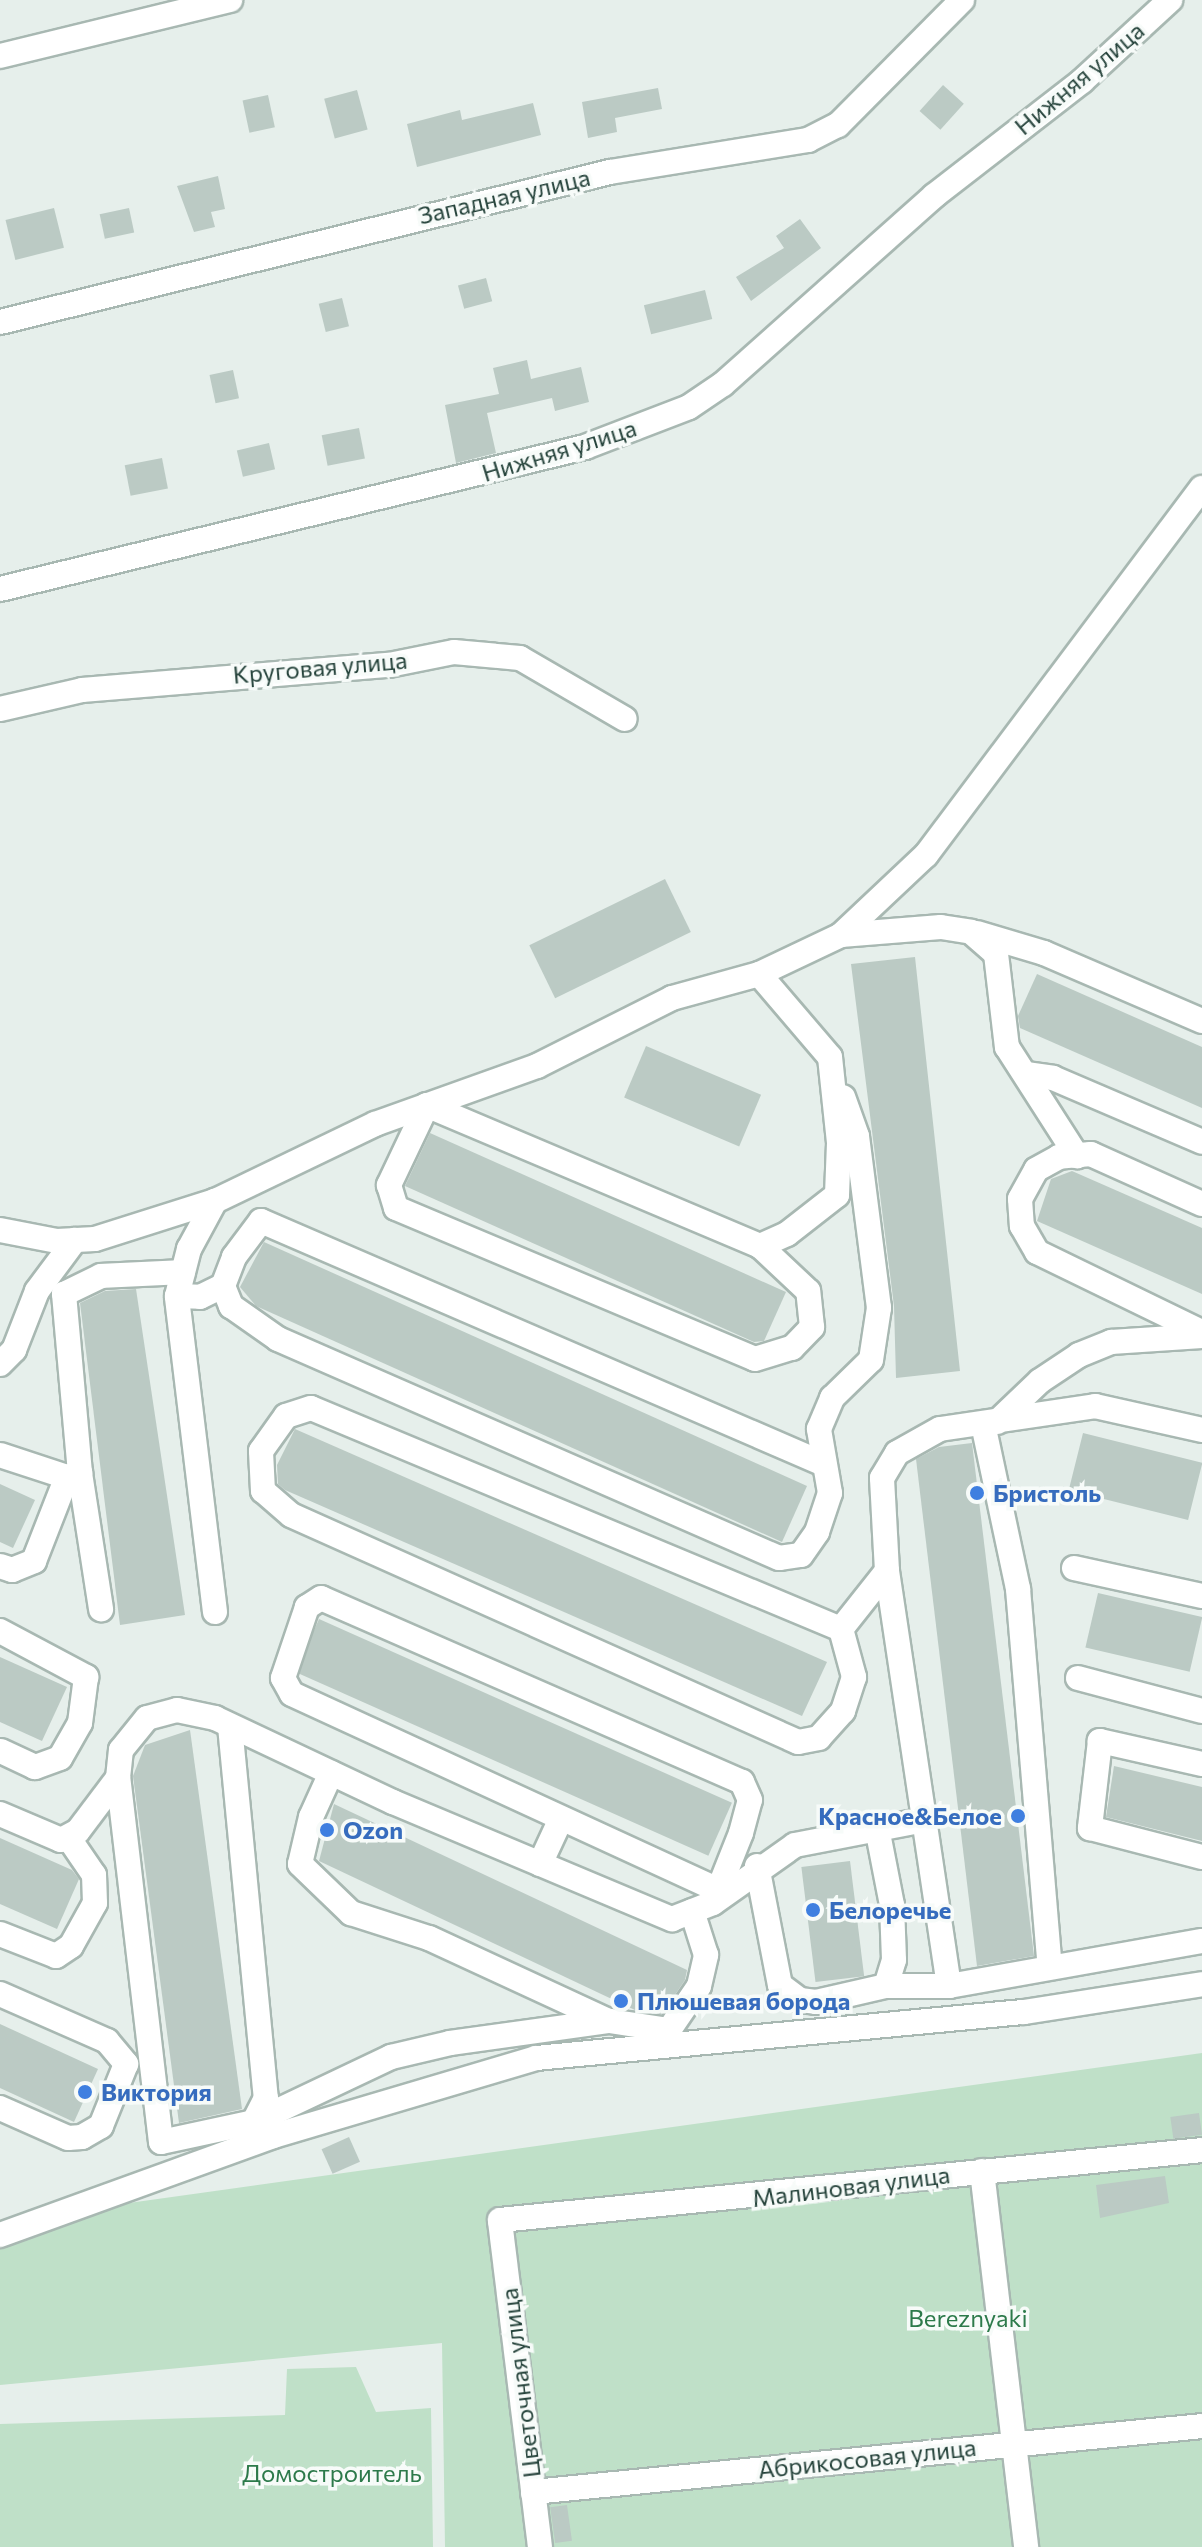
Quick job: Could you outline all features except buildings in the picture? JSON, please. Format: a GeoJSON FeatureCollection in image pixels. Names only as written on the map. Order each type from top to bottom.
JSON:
{"type":"FeatureCollection","features":[{"type":"Feature","properties":{"kind":"street"},"geometry":{"type":"LineString","coordinates":[[0,56],[230,0]]}},
{"type":"Feature","properties":{"kind":"street","name":"Западная улица"},"geometry":{"type":"LineString","coordinates":[[0,322],[581,178],[808,140],[838,125],[962,0]]}},
{"type":"Feature","properties":{"kind":"street","name":"Нижняя улица"},"geometry":{"type":"LineString","coordinates":[[0,589],[585,447],[689,407],[723,384],[934,196],[1082,81],[1170,0]]}},
{"type":"Feature","properties":{"kind":"street"},"geometry":{"type":"LineString","coordinates":[[0,1230],[75,1240],[95,1239],[215,1201],[427,1105],[537,1066],[672,998],[759,974],[841,935],[926,855],[1202,488]]}},
{"type":"Feature","properties":{"kind":"street","name":"Круговая улица"},"geometry":{"type":"LineString","coordinates":[[0,709],[82,690],[389,665],[454,652],[520,658],[625,719]]}},
{"type":"Feature","properties":{"kind":"street"},"geometry":{"type":"LineString","coordinates":[[841,935],[941,927],[971,932],[1044,953],[1202,1021]]}},
{"type":"Feature","properties":{"kind":"street"},"geometry":{"type":"LineString","coordinates":[[971,932],[996,954],[1007,1047],[1077,1156]]}},
{"type":"Feature","properties":{"kind":"street"},"geometry":{"type":"LineString","coordinates":[[759,974],[830,1057],[857,1136],[879,1308],[871,1360],[832,1398],[819,1429],[830,1493],[817,1532],[801,1555],[779,1558],[278,1339],[231,1306],[223,1286],[234,1257],[261,1221],[824,1464]]}},
{"type":"Feature","properties":{"kind":"street"},"geometry":{"type":"LineString","coordinates":[[760,1246],[837,1195],[839,1143],[830,1057]]}},
{"type":"Feature","properties":{"kind":"street"},"geometry":{"type":"LineString","coordinates":[[1026,1074],[1053,1078],[1202,1142]]}},
{"type":"Feature","properties":{"kind":"street"},"geometry":{"type":"LineString","coordinates":[[427,1105],[760,1246],[808,1291],[812,1327],[792,1348],[755,1359],[396,1208],[389,1185],[427,1105]]}},
{"type":"Feature","properties":{"kind":"street"},"geometry":{"type":"LineString","coordinates":[[1202,1204],[1091,1154],[1036,1170],[1020,1199],[1022,1226],[1037,1252],[1202,1334]]}},
{"type":"Feature","properties":{"kind":"street"},"geometry":{"type":"LineString","coordinates":[[215,1201],[183,1272],[177,1296],[215,1612]]}},
{"type":"Feature","properties":{"kind":"street"},"geometry":{"type":"LineString","coordinates":[[0,1364],[14,1350],[37,1291],[75,1240]]}},
{"type":"Feature","properties":{"kind":"street"},"geometry":{"type":"LineString","coordinates":[[101,1609],[74,1475],[64,1294],[101,1276],[183,1272]]}},
{"type":"Feature","properties":{"kind":"street"},"geometry":{"type":"LineString","coordinates":[[177,1296],[200,1297],[223,1286]]}},
{"type":"Feature","properties":{"kind":"street"},"geometry":{"type":"LineString","coordinates":[[990,1423],[1040,1381],[1079,1355],[1111,1342],[1202,1334]]}},
{"type":"Feature","properties":{"kind":"street"},"geometry":{"type":"LineString","coordinates":[[949,1986],[887,1571],[882,1478],[897,1453],[940,1429],[1095,1406],[1202,1430]]}},
{"type":"Feature","properties":{"kind":"street"},"geometry":{"type":"LineString","coordinates":[[311,1408],[841,1629],[854,1677],[843,1711],[819,1738],[798,1742],[291,1515],[263,1491],[261,1451],[286,1416],[311,1408]]}},
{"type":"Feature","properties":{"kind":"street"},"geometry":{"type":"LineString","coordinates":[[990,1423],[1018,1589],[1050,1967]]}},
{"type":"Feature","properties":{"kind":"street"},"geometry":{"type":"LineString","coordinates":[[0,1455],[74,1475]]}},
{"type":"Feature","properties":{"kind":"street"},"geometry":{"type":"LineString","coordinates":[[0,1566],[12,1570],[34,1561],[74,1475]]}},
{"type":"Feature","properties":{"kind":"street"},"geometry":{"type":"LineString","coordinates":[[1074,1568],[1202,1596]]}},
{"type":"Feature","properties":{"kind":"street"},"geometry":{"type":"LineString","coordinates":[[841,1629],[887,1571]]}},
{"type":"Feature","properties":{"kind":"street"},"geometry":{"type":"LineString","coordinates":[[331,1773],[311,1817],[300,1864],[351,1913],[429,1938],[609,2021],[669,2030],[686,2012],[706,1955],[708,1901],[750,1800],[742,1782],[321,1598],[307,1607],[283,1678],[292,1694],[560,1821],[708,1901]]}},
{"type":"Feature","properties":{"kind":"street"},"geometry":{"type":"LineString","coordinates":[[0,1631],[86,1677],[80,1723],[60,1758],[35,1767],[0,1751]]}},
{"type":"Feature","properties":{"kind":"street"},"geometry":{"type":"LineString","coordinates":[[1078,1678],[1202,1711]]}},
{"type":"Feature","properties":{"kind":"street"},"geometry":{"type":"LineString","coordinates":[[609,2021],[391,2057],[254,2122],[161,2142],[118,1778],[121,1750],[147,1718],[177,1710],[230,1726],[331,1773],[672,1919],[708,1901],[757,1866],[795,1845],[925,1820]]}},
{"type":"Feature","properties":{"kind":"street"},"geometry":{"type":"LineString","coordinates":[[230,1726],[266,2098],[254,2122]]}},
{"type":"Feature","properties":{"kind":"street"},"geometry":{"type":"LineString","coordinates":[[1202,1764],[1100,1741],[1090,1828],[1202,1857]]}},
{"type":"Feature","properties":{"kind":"street"},"geometry":{"type":"LineString","coordinates":[[0,1814],[61,1840],[68,1837],[118,1778]]}},
{"type":"Feature","properties":{"kind":"street"},"geometry":{"type":"LineString","coordinates":[[540,1864],[560,1821]]}},
{"type":"Feature","properties":{"kind":"street"},"geometry":{"type":"LineString","coordinates":[[877,1828],[892,1905],[894,1960],[886,1986]]}},
{"type":"Feature","properties":{"kind":"street"},"geometry":{"type":"LineString","coordinates":[[0,1934],[56,1956],[71,1946],[95,1903],[94,1875],[68,1837]]}},
{"type":"Feature","properties":{"kind":"street"},"geometry":{"type":"LineString","coordinates":[[757,1866],[780,1985],[800,2000],[816,2002],[886,1986],[949,1986],[1202,1941]]}},
{"type":"Feature","properties":{"kind":"street"},"geometry":{"type":"LineString","coordinates":[[0,2235],[273,2136],[536,2058],[1024,2012],[1202,1984]]}},
{"type":"Feature","properties":{"kind":"street"},"geometry":{"type":"LineString","coordinates":[[0,1994],[107,2041],[126,2064]]}},
{"type":"Feature","properties":{"kind":"street"},"geometry":{"type":"LineString","coordinates":[[0,2108],[68,2138],[82,2137],[101,2126],[126,2064],[151,2055]]}},
{"type":"Feature","properties":{"kind":"street","name":"Малиновая улица"},"geometry":{"type":"LineString","coordinates":[[500,2220],[720,2202],[982,2171],[1202,2150]]}},
{"type":"Feature","properties":{"kind":"street"},"geometry":{"type":"LineString","coordinates":[[982,2171],[1026,2547]]}},
{"type":"Feature","properties":{"kind":"street","name":"Цветочная улица"},"geometry":{"type":"LineString","coordinates":[[500,2220],[540,2547]]}},
{"type":"Feature","properties":{"kind":"street","name":"Абрикосовая улица"},"geometry":{"type":"LineString","coordinates":[[533,2492],[1202,2426]]}},
{"type":"Feature","properties":{"kind":"green space","name":"Bereznyaki"},"geometry":{"type":"Polygon","coordinates":[[[1202,2053],[1202,2547],[445,2547],[442,2343],[0,2385],[0,2221],[1202,2053]]]}},
{"type":"Feature","properties":{"kind":"green space","name":"Домостроитель"},"geometry":{"type":"Polygon","coordinates":[[[356,2367],[376,2412],[431,2408],[433,2547],[0,2547],[0,2424],[285,2415],[287,2369],[356,2367]]]}},
{"type":"Feature","properties":{"kind":"place","name":"Бристоль"},"geometry":{"type":"Point","coordinates":[977,1493]}},
{"type":"Feature","properties":{"kind":"place","name":"Красное&Белое"},"geometry":{"type":"Point","coordinates":[1018,1816]}},
{"type":"Feature","properties":{"kind":"place","name":"Ozon"},"geometry":{"type":"Point","coordinates":[327,1830]}},
{"type":"Feature","properties":{"kind":"place","name":"Белоречье"},"geometry":{"type":"Point","coordinates":[813,1910]}},
{"type":"Feature","properties":{"kind":"place","name":"Плюшевая борода"},"geometry":{"type":"Point","coordinates":[621,2001]}},
{"type":"Feature","properties":{"kind":"place","name":"Виктория"},"geometry":{"type":"Point","coordinates":[85,2092]}}]}
